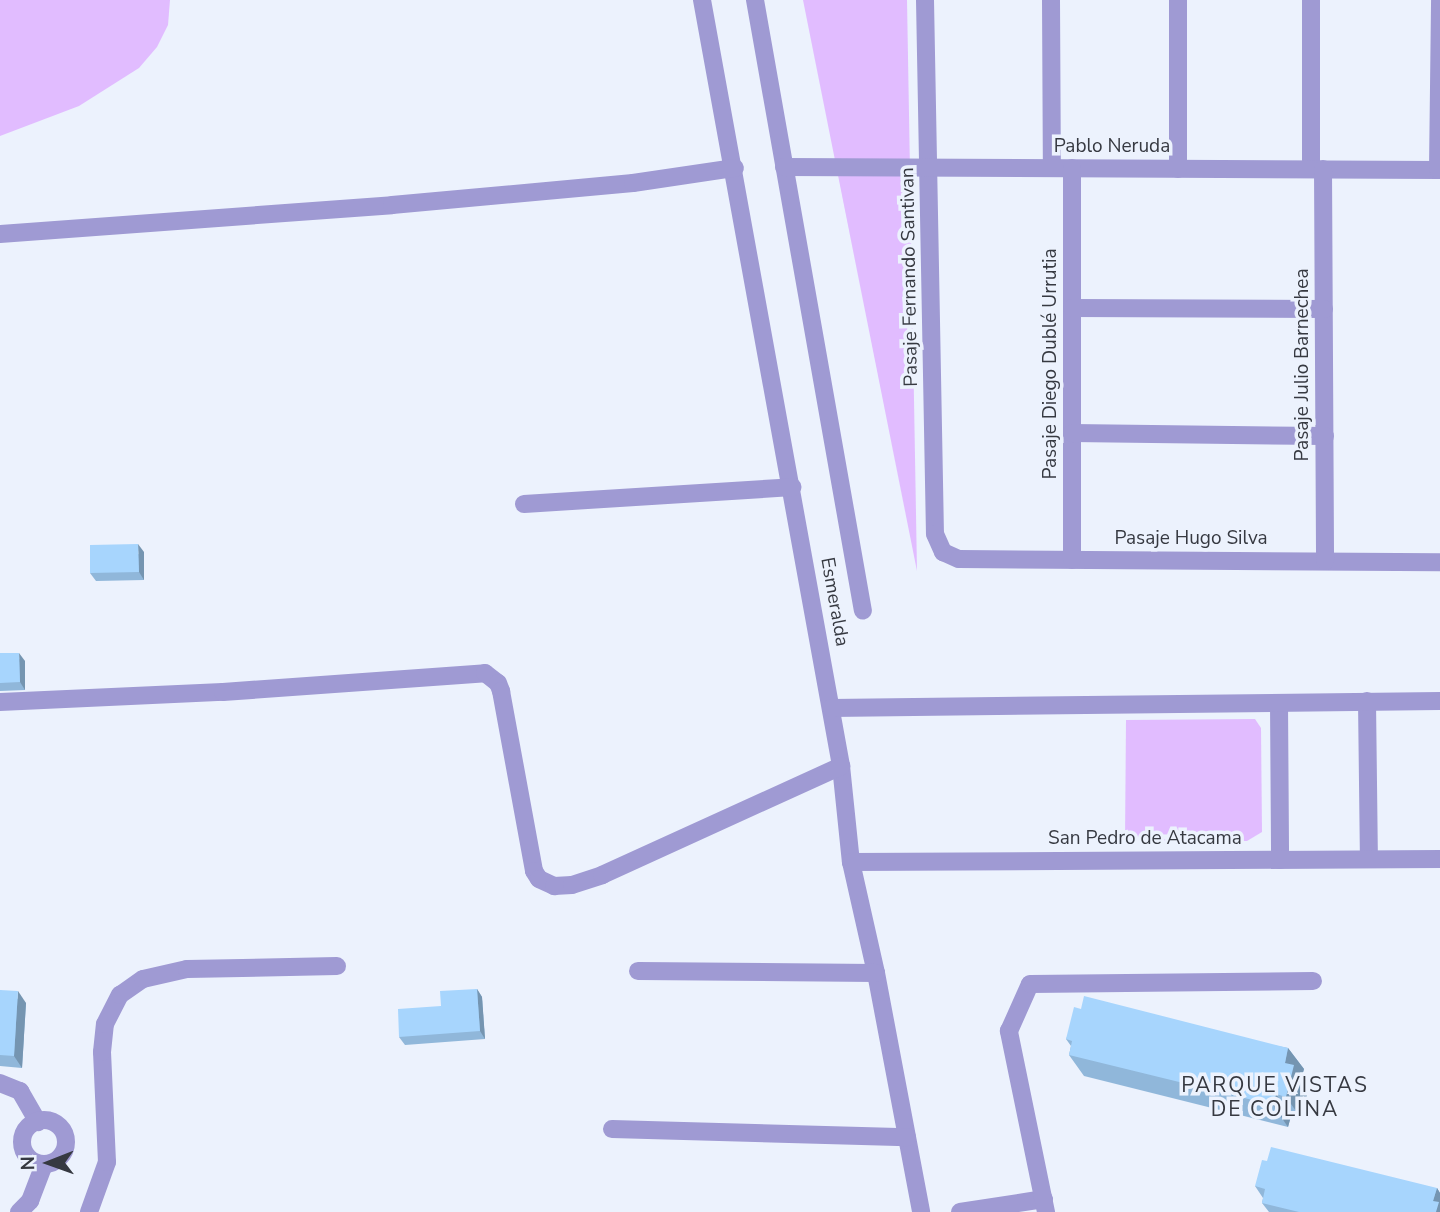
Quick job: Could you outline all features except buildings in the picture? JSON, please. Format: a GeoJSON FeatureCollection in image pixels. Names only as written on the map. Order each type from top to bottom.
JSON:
{"type":"FeatureCollection","features":[{"type":"Feature","properties":{"kind":"street","name":"Esmeralda"},"geometry":{"type":"LineString","coordinates":[[702,0],[735,168],[831,708],[841,766],[851,862],[876,973],[921,1212]]}},
{"type":"Feature","properties":{"kind":"street","name":"Esmeralda"},"geometry":{"type":"LineString","coordinates":[[755,0],[863,611]]}},
{"type":"Feature","properties":{"kind":"street","name":"Pasaje Fernando Santivan"},"geometry":{"type":"LineString","coordinates":[[925,0],[935,534],[943,552]]}},
{"type":"Feature","properties":{"kind":"street"},"geometry":{"type":"LineString","coordinates":[[1051,0],[1052,168]]}},
{"type":"Feature","properties":{"kind":"street"},"geometry":{"type":"LineString","coordinates":[[1178,0],[1178,169]]}},
{"type":"Feature","properties":{"kind":"street","name":"Pasaje Julio Barnechea"},"geometry":{"type":"LineString","coordinates":[[1311,0],[1324,309],[1325,561]]}},
{"type":"Feature","properties":{"kind":"street"},"geometry":{"type":"LineString","coordinates":[[1439,169],[1440,0]]}},
{"type":"Feature","properties":{"kind":"street","name":"Pablo Neruda"},"geometry":{"type":"LineString","coordinates":[[784,167],[1439,169]]}},
{"type":"Feature","properties":{"kind":"street"},"geometry":{"type":"LineString","coordinates":[[0,234],[392,205],[633,183],[735,168]]}},
{"type":"Feature","properties":{"kind":"street","name":"Pasaje Diego Dublé Urrutia"},"geometry":{"type":"LineString","coordinates":[[1072,168],[1072,560]]}},
{"type":"Feature","properties":{"kind":"street"},"geometry":{"type":"LineString","coordinates":[[1072,308],[1324,309]]}},
{"type":"Feature","properties":{"kind":"street"},"geometry":{"type":"LineString","coordinates":[[1072,433],[1325,436]]}},
{"type":"Feature","properties":{"kind":"street"},"geometry":{"type":"LineString","coordinates":[[524,504],[792,488]]}},
{"type":"Feature","properties":{"kind":"street","name":"Pasaje Hugo Silva"},"geometry":{"type":"LineString","coordinates":[[943,552],[959,559],[1440,562]]}},
{"type":"Feature","properties":{"kind":"street"},"geometry":{"type":"LineString","coordinates":[[0,702],[222,692],[485,673],[498,683],[502,691],[534,871],[539,879],[554,886],[572,885],[602,875],[841,766]]}},
{"type":"Feature","properties":{"kind":"street"},"geometry":{"type":"LineString","coordinates":[[1367,701],[1369,859]]}},
{"type":"Feature","properties":{"kind":"street"},"geometry":{"type":"LineString","coordinates":[[831,708],[1440,701]]}},
{"type":"Feature","properties":{"kind":"street"},"geometry":{"type":"LineString","coordinates":[[1279,703],[1280,860]]}},
{"type":"Feature","properties":{"kind":"street","name":"San Pedro de Atacama"},"geometry":{"type":"LineString","coordinates":[[851,862],[1440,859]]}},
{"type":"Feature","properties":{"kind":"street"},"geometry":{"type":"LineString","coordinates":[[89,1212],[107,1162],[102,1052],[105,1024],[120,995],[143,979],[187,969],[337,966]]}},
{"type":"Feature","properties":{"kind":"street"},"geometry":{"type":"LineString","coordinates":[[638,971],[876,973]]}},
{"type":"Feature","properties":{"kind":"street"},"geometry":{"type":"LineString","coordinates":[[960,1212],[1045,1205],[1009,1031],[1030,984],[1313,981]]}},
{"type":"Feature","properties":{"kind":"street"},"geometry":{"type":"LineString","coordinates":[[0,1083],[20,1091],[38,1122]]}},
{"type":"Feature","properties":{"kind":"street"},"geometry":{"type":"LineString","coordinates":[[38,1122],[53,1122],[65,1137],[61,1156],[44,1164],[34,1162],[22,1147],[27,1129],[38,1122]]}},
{"type":"Feature","properties":{"kind":"street"},"geometry":{"type":"LineString","coordinates":[[612,1129],[907,1136]]}},
{"type":"Feature","properties":{"kind":"street"},"geometry":{"type":"LineString","coordinates":[[19,1212],[30,1201],[44,1164]]}},
{"type":"Feature","properties":{"kind":"shaded area"},"geometry":{"type":"Polygon","coordinates":[[[0,0],[170,0],[168,25],[157,47],[139,68],[79,106],[0,136],[0,0]]]}},
{"type":"Feature","properties":{"kind":"shaded area"},"geometry":{"type":"Polygon","coordinates":[[[803,0],[907,0],[917,571],[803,0]]]}},
{"type":"Feature","properties":{"kind":"shaded area"},"geometry":{"type":"Polygon","coordinates":[[[1255,719],[1261,728],[1262,832],[1247,841],[1125,841],[1126,720],[1255,719]]]}},
{"type":"Feature","properties":{"kind":"district","name":"PARQUE VISTAS DE COLINA"},"geometry":{"type":"Point","coordinates":[1275,1097]}}]}
